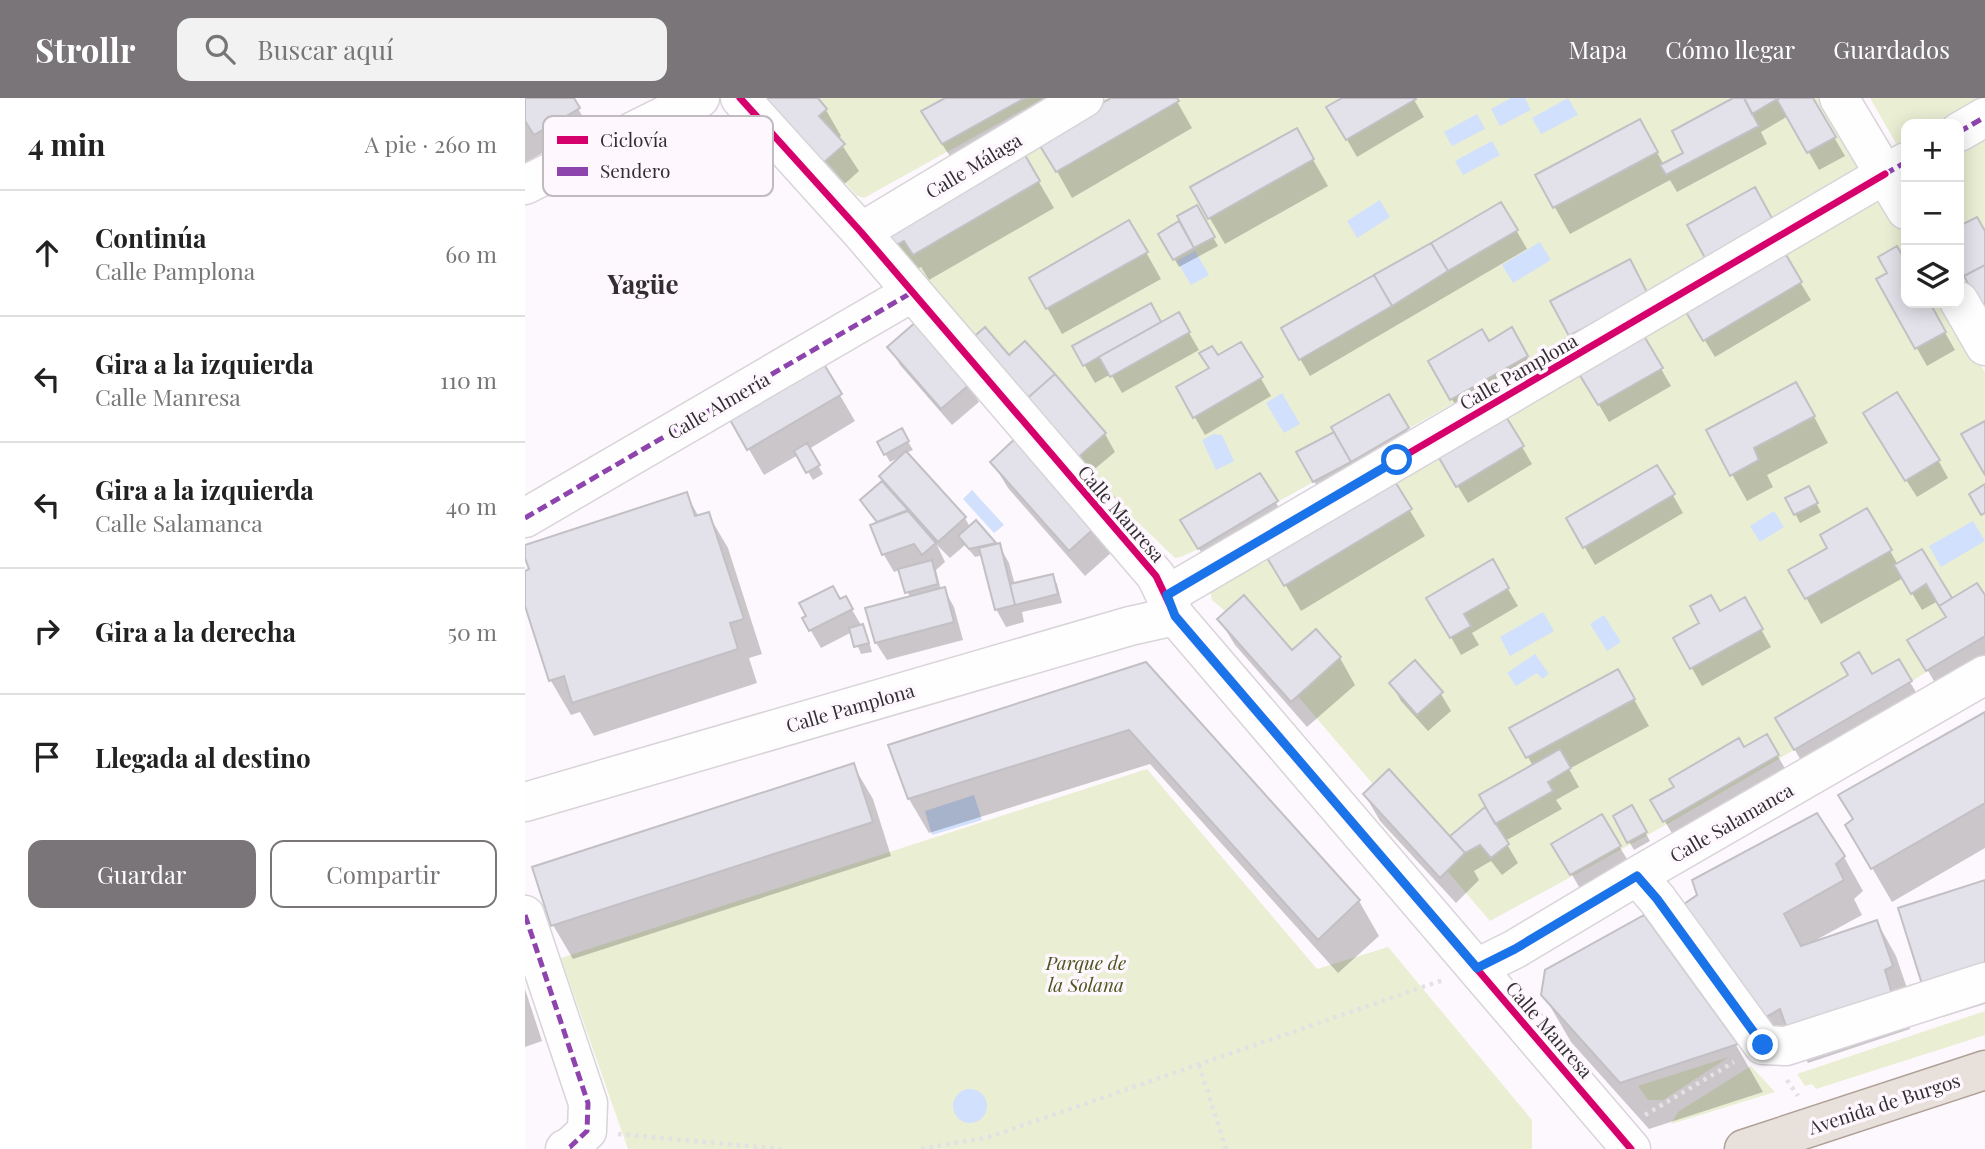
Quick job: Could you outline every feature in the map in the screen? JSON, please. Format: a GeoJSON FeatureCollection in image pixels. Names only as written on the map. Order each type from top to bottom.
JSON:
{"type":"FeatureCollection","features":[{"type":"Feature","properties":{"kind":"main road","name":"Avenida de Burgos"},"geometry":{"type":"LineString","coordinates":[[1744,1149],[1985,1070]]}},
{"type":"Feature","properties":{"kind":"street"},"geometry":{"type":"LineString","coordinates":[[664,116],[700,98]]}},
{"type":"Feature","properties":{"kind":"street","name":"Calle Manresa"},"geometry":{"type":"LineString","coordinates":[[740,98],[756,116]]}},
{"type":"Feature","properties":{"kind":"street","name":"Calle Málaga"},"geometry":{"type":"LineString","coordinates":[[861,232],[1084,98]]}},
{"type":"Feature","properties":{"kind":"street"},"geometry":{"type":"LineString","coordinates":[[1839,98],[1896,168],[1901,189]]}},
{"type":"Feature","properties":{"kind":"street"},"geometry":{"type":"LineString","coordinates":[[1964,129],[1985,117]]}},
{"type":"Feature","properties":{"kind":"street","name":"Calle Manresa"},"geometry":{"type":"LineString","coordinates":[[773,135],[861,232],[1156,576],[1171,605],[1625,1140]]}},
{"type":"Feature","properties":{"kind":"street","name":"Calle Pamplona"},"geometry":{"type":"LineString","coordinates":[[525,802],[1117,629],[1171,605],[1896,168]]}},
{"type":"Feature","properties":{"kind":"street"},"geometry":{"type":"LineString","coordinates":[[525,186],[543,177]]}},
{"type":"Feature","properties":{"kind":"street","name":"Calle Almería"},"geometry":{"type":"LineString","coordinates":[[525,518],[911,293]]}},
{"type":"Feature","properties":{"kind":"street"},"geometry":{"type":"LineString","coordinates":[[1963,308],[1985,346]]}},
{"type":"Feature","properties":{"kind":"street","name":"Calle Salamanca"},"geometry":{"type":"LineString","coordinates":[[1477,968],[1515,949],[1985,675]]}},
{"type":"Feature","properties":{"kind":"street"},"geometry":{"type":"LineString","coordinates":[[1637,876],[1657,899],[1763,1045],[1786,1046],[1985,982]]}},
{"type":"Feature","properties":{"kind":"street"},"geometry":{"type":"LineString","coordinates":[[525,915],[588,1103],[576,1140]]}},
{"type":"Feature","properties":{"kind":"path"},"geometry":{"type":"LineString","coordinates":[[921,1149],[989,1137],[1477,968]]}},
{"type":"Feature","properties":{"kind":"path"},"geometry":{"type":"LineString","coordinates":[[1625,1140],[1763,1045],[1819,1125]]}},
{"type":"Feature","properties":{"kind":"path"},"geometry":{"type":"LineString","coordinates":[[1199,1065],[1226,1149]]}},
{"type":"Feature","properties":{"kind":"path"},"geometry":{"type":"LineString","coordinates":[[576,1140],[781,1149]]}},
{"type":"Feature","properties":{"kind":"green space"},"geometry":{"type":"Polygon","coordinates":[[[770,98],[1044,98],[864,198],[856,195],[770,98]]]}},
{"type":"Feature","properties":{"kind":"green space"},"geometry":{"type":"Polygon","coordinates":[[[1107,98],[1830,98],[1863,165],[1501,376],[1210,542],[1175,558],[1074,461],[969,341],[886,231],[1031,141],[1107,98]]]}},
{"type":"Feature","properties":{"kind":"green space"},"geometry":{"type":"Polygon","coordinates":[[[1870,98],[1979,98],[1943,119],[1901,119],[1901,143],[1897,145],[1870,98]]]}},
{"type":"Feature","properties":{"kind":"green space"},"geometry":{"type":"Polygon","coordinates":[[[1985,140],[1985,278],[1964,241],[1964,152],[1985,140]]]}},
{"type":"Feature","properties":{"kind":"green space"},"geometry":{"type":"Polygon","coordinates":[[[1880,201],[1901,231],[1901,308],[1947,308],[1985,372],[1985,636],[1664,826],[1490,921],[1225,611],[1212,600],[1210,591],[1785,253],[1880,201]]]}},
{"type":"Feature","properties":{"kind":"green space","name":"Parque de la Solana"},"geometry":{"type":"Polygon","coordinates":[[[1147,769],[1317,969],[1388,947],[1532,1120],[1532,1149],[628,1149],[561,958],[1147,769]]]}},
{"type":"Feature","properties":{"kind":"green space"},"geometry":{"type":"Polygon","coordinates":[[[1985,1011],[1985,1035],[1816,1089],[1812,1084],[1805,1086],[1797,1074],[1985,1011]]]}},
{"type":"Feature","properties":{"kind":"green space"},"geometry":{"type":"Polygon","coordinates":[[[1729,1057],[1663,1100],[1648,1100],[1638,1086],[1729,1057]]]}},
{"type":"Feature","properties":{"kind":"green space"},"geometry":{"type":"Polygon","coordinates":[[[1751,1066],[1775,1092],[1671,1124],[1678,1112],[1751,1066]]]}},
{"type":"Feature","properties":{"kind":"water"},"geometry":{"type":"Polygon","coordinates":[[[1511,98],[1525,98],[1531,110],[1500,126],[1491,109],[1511,98]]]}},
{"type":"Feature","properties":{"kind":"water"},"geometry":{"type":"Polygon","coordinates":[[[1568,98],[1578,115],[1541,134],[1532,118],[1568,98]]]}},
{"type":"Feature","properties":{"kind":"water"},"geometry":{"type":"Polygon","coordinates":[[[1477,114],[1485,129],[1452,146],[1444,132],[1477,114]]]}},
{"type":"Feature","properties":{"kind":"water"},"geometry":{"type":"Polygon","coordinates":[[[1492,141],[1500,155],[1463,175],[1455,161],[1492,141]]]}},
{"type":"Feature","properties":{"kind":"water"},"geometry":{"type":"Polygon","coordinates":[[[1380,200],[1390,217],[1357,238],[1347,221],[1380,200]]]}},
{"type":"Feature","properties":{"kind":"water"},"geometry":{"type":"Polygon","coordinates":[[[1540,242],[1551,260],[1513,283],[1502,265],[1540,242]]]}},
{"type":"Feature","properties":{"kind":"water"},"geometry":{"type":"Polygon","coordinates":[[[1195,251],[1209,275],[1191,285],[1177,261],[1195,251]]]}},
{"type":"Feature","properties":{"kind":"water"},"geometry":{"type":"Polygon","coordinates":[[[1282,393],[1300,424],[1284,433],[1266,403],[1282,393]]]}},
{"type":"Feature","properties":{"kind":"water"},"geometry":{"type":"Polygon","coordinates":[[[1214,434],[1222,435],[1234,461],[1216,470],[1202,440],[1214,434]]]}},
{"type":"Feature","properties":{"kind":"water"},"geometry":{"type":"Polygon","coordinates":[[[972,490],[1004,525],[994,533],[963,499],[972,490]]]}},
{"type":"Feature","properties":{"kind":"water"},"geometry":{"type":"Polygon","coordinates":[[[1774,511],[1784,527],[1760,542],[1750,526],[1774,511]]]}},
{"type":"Feature","properties":{"kind":"water"},"geometry":{"type":"Polygon","coordinates":[[[1973,521],[1985,541],[1941,567],[1929,546],[1973,521]]]}},
{"type":"Feature","properties":{"kind":"water"},"geometry":{"type":"Polygon","coordinates":[[[1543,612],[1554,631],[1510,656],[1500,637],[1543,612]]]}},
{"type":"Feature","properties":{"kind":"water"},"geometry":{"type":"Polygon","coordinates":[[[1604,615],[1621,642],[1607,651],[1590,624],[1604,615]]]}},
{"type":"Feature","properties":{"kind":"water"},"geometry":{"type":"Polygon","coordinates":[[[1535,654],[1549,674],[1542,679],[1537,673],[1516,686],[1507,673],[1535,654]]]}},
{"type":"Feature","properties":{"kind":"water"},"geometry":{"type":"Polygon","coordinates":[[[974,795],[982,820],[932,835],[925,811],[974,795]]]}},
{"type":"Feature","properties":{"kind":"water"},"geometry":{"type":"Polygon","coordinates":[[[970,1089],[982,1094],[987,1106],[982,1118],[970,1123],[958,1118],[953,1106],[958,1094],[970,1089]]]}},
{"type":"Feature","properties":{"kind":"building"},"geometry":{"type":"Polygon","coordinates":[[[525,98],[574,98],[580,108],[566,116],[543,116],[543,130],[534,135],[525,121],[525,98]]]}},
{"type":"Feature","properties":{"kind":"building"},"geometry":{"type":"Polygon","coordinates":[[[750,98],[818,98],[827,109],[819,116],[845,144],[815,170],[773,123],[773,116],[766,116],[750,98]]]}},
{"type":"Feature","properties":{"kind":"building"},"geometry":{"type":"Polygon","coordinates":[[[945,98],[1025,98],[942,144],[921,111],[945,98]]]}},
{"type":"Feature","properties":{"kind":"building"},"geometry":{"type":"Polygon","coordinates":[[[1111,98],[1177,98],[1179,101],[1056,172],[1037,141],[1111,98]]]}},
{"type":"Feature","properties":{"kind":"building"},"geometry":{"type":"Polygon","coordinates":[[[1342,98],[1416,99],[1346,140],[1326,107],[1342,98]]]}},
{"type":"Feature","properties":{"kind":"building"},"geometry":{"type":"Polygon","coordinates":[[[1733,98],[1744,98],[1759,126],[1666,175],[1660,165],[1683,153],[1672,131],[1733,98]]]}},
{"type":"Feature","properties":{"kind":"building"},"geometry":{"type":"Polygon","coordinates":[[[1744,98],[1779,98],[1752,114],[1744,98]]]}},
{"type":"Feature","properties":{"kind":"building"},"geometry":{"type":"Polygon","coordinates":[[[1813,98],[1836,137],[1807,153],[1777,100],[1813,98]]]}},
{"type":"Feature","properties":{"kind":"building"},"geometry":{"type":"Polygon","coordinates":[[[1640,119],[1658,152],[1553,208],[1535,175],[1640,119]]]}},
{"type":"Feature","properties":{"kind":"building"},"geometry":{"type":"Polygon","coordinates":[[[1297,128],[1314,159],[1208,219],[1190,187],[1297,128]]]}},
{"type":"Feature","properties":{"kind":"building"},"geometry":{"type":"Polygon","coordinates":[[[1022,150],[1040,181],[913,255],[904,241],[887,250],[893,224],[1022,150]]]}},
{"type":"Feature","properties":{"kind":"building"},"geometry":{"type":"Polygon","coordinates":[[[1755,187],[1773,220],[1705,258],[1687,225],[1755,187]]]}},
{"type":"Feature","properties":{"kind":"building"},"geometry":{"type":"Polygon","coordinates":[[[1501,202],[1518,230],[1448,271],[1431,243],[1501,202]]]}},
{"type":"Feature","properties":{"kind":"building"},"geometry":{"type":"Polygon","coordinates":[[[1197,205],[1215,237],[1194,248],[1177,216],[1197,205]]]}},
{"type":"Feature","properties":{"kind":"building"},"geometry":{"type":"Polygon","coordinates":[[[1977,217],[1985,231],[1985,265],[1964,276],[1964,245],[1964,224],[1977,217]]]}},
{"type":"Feature","properties":{"kind":"building"},"geometry":{"type":"Polygon","coordinates":[[[1129,220],[1148,252],[1046,309],[1029,278],[1129,220]]]}},
{"type":"Feature","properties":{"kind":"building"},"geometry":{"type":"Polygon","coordinates":[[[1179,221],[1194,248],[1173,260],[1158,234],[1179,221]]]}},
{"type":"Feature","properties":{"kind":"building"},"geometry":{"type":"Polygon","coordinates":[[[1431,243],[1448,271],[1392,306],[1374,275],[1431,243]]]}},
{"type":"Feature","properties":{"kind":"building"},"geometry":{"type":"Polygon","coordinates":[[[1897,246],[1901,253],[1901,308],[1933,308],[1946,332],[1915,349],[1876,279],[1887,273],[1878,257],[1897,246]]]}},
{"type":"Feature","properties":{"kind":"building"},"geometry":{"type":"Polygon","coordinates":[[[1785,253],[1802,282],[1703,341],[1686,312],[1785,253]]]}},
{"type":"Feature","properties":{"kind":"building"},"geometry":{"type":"Polygon","coordinates":[[[1630,259],[1648,294],[1569,336],[1550,301],[1630,259]]]}},
{"type":"Feature","properties":{"kind":"building"},"geometry":{"type":"Polygon","coordinates":[[[1985,265],[1985,316],[1964,276],[1985,265]]]}},
{"type":"Feature","properties":{"kind":"building"},"geometry":{"type":"Polygon","coordinates":[[[1374,275],[1392,306],[1299,360],[1281,328],[1374,275]]]}},
{"type":"Feature","properties":{"kind":"building"},"geometry":{"type":"Polygon","coordinates":[[[1151,303],[1161,322],[1083,366],[1072,346],[1151,303]]]}},
{"type":"Feature","properties":{"kind":"building"},"geometry":{"type":"Polygon","coordinates":[[[1179,312],[1190,332],[1110,377],[1099,357],[1179,312]]]}},
{"type":"Feature","properties":{"kind":"building"},"geometry":{"type":"Polygon","coordinates":[[[917,321],[970,384],[941,409],[887,347],[917,321]]]}},
{"type":"Feature","properties":{"kind":"building"},"geometry":{"type":"Polygon","coordinates":[[[985,327],[1009,355],[1025,341],[1055,374],[1023,402],[969,341],[985,327]]]}},
{"type":"Feature","properties":{"kind":"building"},"geometry":{"type":"Polygon","coordinates":[[[1512,327],[1528,356],[1450,400],[1428,361],[1482,329],[1489,341],[1512,327]]]}},
{"type":"Feature","properties":{"kind":"building"},"geometry":{"type":"Polygon","coordinates":[[[1644,336],[1663,368],[1598,405],[1579,374],[1644,336]]]}},
{"type":"Feature","properties":{"kind":"building"},"geometry":{"type":"Polygon","coordinates":[[[1241,342],[1263,377],[1193,418],[1176,387],[1209,368],[1199,353],[1212,346],[1218,355],[1241,342]]]}},
{"type":"Feature","properties":{"kind":"building"},"geometry":{"type":"Polygon","coordinates":[[[822,361],[842,394],[747,450],[728,416],[822,361]]]}},
{"type":"Feature","properties":{"kind":"building"},"geometry":{"type":"Polygon","coordinates":[[[1055,374],[1106,433],[1074,461],[1023,402],[1055,374]]]}},
{"type":"Feature","properties":{"kind":"building"},"geometry":{"type":"Polygon","coordinates":[[[1796,382],[1815,416],[1754,448],[1759,460],[1730,476],[1706,430],[1796,382]]]}},
{"type":"Feature","properties":{"kind":"building"},"geometry":{"type":"Polygon","coordinates":[[[1897,392],[1940,460],[1905,481],[1863,413],[1897,392]]]}},
{"type":"Feature","properties":{"kind":"building"},"geometry":{"type":"Polygon","coordinates":[[[1389,394],[1409,428],[1351,462],[1331,427],[1389,394]]]}},
{"type":"Feature","properties":{"kind":"building"},"geometry":{"type":"Polygon","coordinates":[[[1505,415],[1524,446],[1456,487],[1438,456],[1505,415]]]}},
{"type":"Feature","properties":{"kind":"building"},"geometry":{"type":"Polygon","coordinates":[[[1985,421],[1985,475],[1961,434],[1985,421]]]}},
{"type":"Feature","properties":{"kind":"building"},"geometry":{"type":"Polygon","coordinates":[[[902,428],[909,441],[884,455],[877,442],[902,428]]]}},
{"type":"Feature","properties":{"kind":"building"},"geometry":{"type":"Polygon","coordinates":[[[1334,432],[1351,462],[1313,482],[1296,452],[1334,432]]]}},
{"type":"Feature","properties":{"kind":"building"},"geometry":{"type":"Polygon","coordinates":[[[1019,435],[1098,525],[1069,551],[990,462],[1019,435]]]}},
{"type":"Feature","properties":{"kind":"building"},"geometry":{"type":"Polygon","coordinates":[[[807,443],[820,465],[806,473],[794,451],[807,443]]]}},
{"type":"Feature","properties":{"kind":"building"},"geometry":{"type":"Polygon","coordinates":[[[906,451],[966,517],[938,542],[879,476],[906,451]]]}},
{"type":"Feature","properties":{"kind":"building"},"geometry":{"type":"Polygon","coordinates":[[[1657,465],[1675,494],[1583,548],[1566,518],[1657,465]]]}},
{"type":"Feature","properties":{"kind":"building"},"geometry":{"type":"Polygon","coordinates":[[[1260,473],[1278,501],[1198,549],[1180,520],[1260,473]]]}},
{"type":"Feature","properties":{"kind":"building"},"geometry":{"type":"Polygon","coordinates":[[[1394,480],[1412,509],[1284,586],[1266,556],[1394,480]]]}},
{"type":"Feature","properties":{"kind":"building"},"geometry":{"type":"Polygon","coordinates":[[[882,481],[908,510],[877,522],[860,500],[882,481]]]}},
{"type":"Feature","properties":{"kind":"building"},"geometry":{"type":"Polygon","coordinates":[[[1985,484],[1985,513],[1981,515],[1969,494],[1985,484]]]}},
{"type":"Feature","properties":{"kind":"building"},"geometry":{"type":"Polygon","coordinates":[[[1809,486],[1818,503],[1794,515],[1785,498],[1809,486]]]}},
{"type":"Feature","properties":{"kind":"building"},"geometry":{"type":"Polygon","coordinates":[[[687,492],[695,516],[709,512],[744,619],[730,623],[738,649],[572,703],[564,676],[549,681],[525,606],[525,571],[529,569],[525,558],[525,545],[687,492]]]}},
{"type":"Feature","properties":{"kind":"building"},"geometry":{"type":"Polygon","coordinates":[[[1867,508],[1892,550],[1805,599],[1788,570],[1827,548],[1820,535],[1867,508]]]}},
{"type":"Feature","properties":{"kind":"building"},"geometry":{"type":"Polygon","coordinates":[[[908,511],[936,543],[922,555],[914,544],[882,555],[870,525],[908,511]]]}},
{"type":"Feature","properties":{"kind":"building"},"geometry":{"type":"Polygon","coordinates":[[[976,520],[996,543],[969,549],[958,536],[976,520]]]}},
{"type":"Feature","properties":{"kind":"building"},"geometry":{"type":"Polygon","coordinates":[[[1000,543],[1015,605],[995,610],[979,548],[1000,543]]]}},
{"type":"Feature","properties":{"kind":"building"},"geometry":{"type":"Polygon","coordinates":[[[1922,549],[1952,598],[1939,606],[1926,584],[1911,594],[1894,565],[1922,549]]]}},
{"type":"Feature","properties":{"kind":"building"},"geometry":{"type":"Polygon","coordinates":[[[1493,559],[1509,588],[1464,614],[1471,626],[1450,638],[1426,598],[1493,559]]]}},
{"type":"Feature","properties":{"kind":"building"},"geometry":{"type":"Polygon","coordinates":[[[932,560],[938,584],[905,593],[898,569],[932,560]]]}},
{"type":"Feature","properties":{"kind":"building"},"geometry":{"type":"Polygon","coordinates":[[[1053,574],[1058,594],[1015,605],[1010,584],[1053,574]]]}},
{"type":"Feature","properties":{"kind":"building"},"geometry":{"type":"Polygon","coordinates":[[[1977,583],[1985,595],[1985,636],[1926,671],[1907,640],[1946,617],[1939,606],[1977,583]]]}},
{"type":"Feature","properties":{"kind":"building"},"geometry":{"type":"Polygon","coordinates":[[[833,586],[840,599],[846,596],[853,609],[809,631],[802,618],[806,616],[799,603],[833,586]]]}},
{"type":"Feature","properties":{"kind":"building"},"geometry":{"type":"Polygon","coordinates":[[[945,587],[954,622],[875,643],[865,608],[945,587]]]}},
{"type":"Feature","properties":{"kind":"building"},"geometry":{"type":"Polygon","coordinates":[[[1244,595],[1292,650],[1316,629],[1341,657],[1291,702],[1217,619],[1244,595]]]}},
{"type":"Feature","properties":{"kind":"building"},"geometry":{"type":"Polygon","coordinates":[[[1711,595],[1720,611],[1745,597],[1763,629],[1690,669],[1673,638],[1699,623],[1690,606],[1711,595]]]}},
{"type":"Feature","properties":{"kind":"building"},"geometry":{"type":"Polygon","coordinates":[[[863,624],[869,643],[854,647],[849,628],[863,624]]]}},
{"type":"Feature","properties":{"kind":"building"},"geometry":{"type":"Polygon","coordinates":[[[1859,652],[1872,674],[1899,659],[1912,681],[1794,750],[1775,718],[1848,675],[1841,663],[1859,652]]]}},
{"type":"Feature","properties":{"kind":"building"},"geometry":{"type":"Polygon","coordinates":[[[1415,660],[1443,692],[1417,715],[1389,683],[1415,660]]]}},
{"type":"Feature","properties":{"kind":"building"},"geometry":{"type":"Polygon","coordinates":[[[1146,662],[1360,900],[1318,940],[1129,730],[908,799],[888,745],[1146,662]]]}},
{"type":"Feature","properties":{"kind":"building"},"geometry":{"type":"Polygon","coordinates":[[[1618,669],[1635,699],[1526,758],[1509,728],[1618,669]]]}},
{"type":"Feature","properties":{"kind":"building"},"geometry":{"type":"Polygon","coordinates":[[[1985,712],[1985,803],[1871,869],[1845,825],[1853,819],[1838,795],[1985,712]]]}},
{"type":"Feature","properties":{"kind":"building"},"geometry":{"type":"Polygon","coordinates":[[[1767,734],[1779,755],[1663,822],[1650,800],[1674,787],[1669,779],[1739,738],[1744,747],[1767,734]]]}},
{"type":"Feature","properties":{"kind":"building"},"geometry":{"type":"Polygon","coordinates":[[[1560,749],[1571,768],[1548,782],[1553,791],[1495,824],[1479,795],[1560,749]]]}},
{"type":"Feature","properties":{"kind":"building"},"geometry":{"type":"Polygon","coordinates":[[[854,763],[873,822],[551,926],[532,867],[854,763]]]}},
{"type":"Feature","properties":{"kind":"building"},"geometry":{"type":"Polygon","coordinates":[[[1389,769],[1465,853],[1440,878],[1363,794],[1389,769]]]}},
{"type":"Feature","properties":{"kind":"building"},"geometry":{"type":"Polygon","coordinates":[[[1632,805],[1647,832],[1627,843],[1613,816],[1632,805]]]}},
{"type":"Feature","properties":{"kind":"building"},"geometry":{"type":"Polygon","coordinates":[[[1485,807],[1509,844],[1491,858],[1480,845],[1465,853],[1450,836],[1485,807]]]}},
{"type":"Feature","properties":{"kind":"building"},"geometry":{"type":"Polygon","coordinates":[[[1817,813],[1845,856],[1836,864],[1844,880],[1784,914],[1801,946],[1877,920],[1893,966],[1885,970],[1892,994],[1787,1029],[1780,1009],[1766,1017],[1684,904],[1697,895],[1692,880],[1817,813]]]}},
{"type":"Feature","properties":{"kind":"building"},"geometry":{"type":"Polygon","coordinates":[[[1602,814],[1621,846],[1570,875],[1551,844],[1602,814]]]}},
{"type":"Feature","properties":{"kind":"building"},"geometry":{"type":"Polygon","coordinates":[[[1985,880],[1985,964],[1922,984],[1898,908],[1985,880]]]}},
{"type":"Feature","properties":{"kind":"building"},"geometry":{"type":"Polygon","coordinates":[[[1644,915],[1738,1044],[1620,1083],[1541,995],[1545,970],[1644,915]]]}},
{"type":"Feature","properties":{"kind":"marked path"},"geometry":{"type":"LineString","coordinates":[[1964,129],[1985,117]]}},
{"type":"Feature","properties":{"kind":"marked path"},"geometry":{"type":"LineString","coordinates":[[1885,174],[1901,165]]}},
{"type":"Feature","properties":{"kind":"marked path"},"geometry":{"type":"LineString","coordinates":[[525,518],[911,293]]}},
{"type":"Feature","properties":{"kind":"marked path"},"geometry":{"type":"LineString","coordinates":[[525,915],[588,1103],[587,1131],[565,1149]]}},
{"type":"Feature","properties":{"kind":"cycle path"},"geometry":{"type":"LineString","coordinates":[[740,98],[756,116]]}},
{"type":"Feature","properties":{"kind":"cycle path"},"geometry":{"type":"LineString","coordinates":[[773,135],[861,232],[1156,576],[1175,616],[1631,1149]]}},
{"type":"Feature","properties":{"kind":"cycle path"},"geometry":{"type":"LineString","coordinates":[[1167,595],[1885,174]]}},
{"type":"Feature","properties":{"kind":"district","name":"Yagüe"},"geometry":{"type":"Point","coordinates":[643,283]}},
{"type":"Feature","properties":{"kind":"route"},"geometry":{"type":"LineString","coordinates":[[1397,460],[1167,595],[1175,616],[1477,968],[1515,949],[1637,876],[1657,899],[1763,1045]]}}]}
